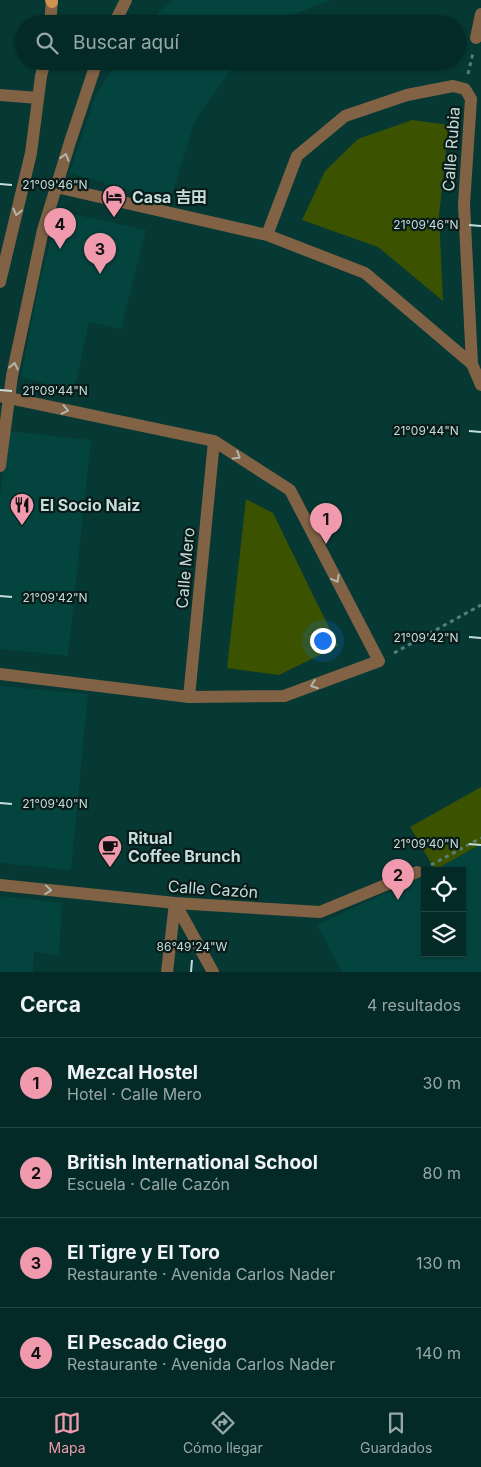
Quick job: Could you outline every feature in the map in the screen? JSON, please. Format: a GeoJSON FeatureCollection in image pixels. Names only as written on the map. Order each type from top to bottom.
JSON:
{"type":"FeatureCollection","features":[{"type":"Feature","properties":{"kind":"street"},"geometry":{"type":"LineString","coordinates":[[50,15],[51,0]]}},
{"type":"Feature","properties":{"kind":"street"},"geometry":{"type":"LineString","coordinates":[[118,15],[126,0]]}},
{"type":"Feature","properties":{"kind":"street"},"geometry":{"type":"LineString","coordinates":[[476,38],[481,14]]}},
{"type":"Feature","properties":{"kind":"street"},"geometry":{"type":"LineString","coordinates":[[0,282],[32,153],[43,70]]}},
{"type":"Feature","properties":{"kind":"street"},"geometry":{"type":"LineString","coordinates":[[0,466],[4,397],[12,376],[43,230],[94,70]]}},
{"type":"Feature","properties":{"kind":"street","name":"Calle Rubia"},"geometry":{"type":"LineString","coordinates":[[267,235],[297,156],[345,116],[406,95],[453,86],[465,89],[471,99],[464,204],[472,364],[481,385]]}},
{"type":"Feature","properties":{"kind":"street"},"geometry":{"type":"LineString","coordinates":[[0,95],[38,98]]}},
{"type":"Feature","properties":{"kind":"street","name":"Calle Rubia"},"geometry":{"type":"LineString","coordinates":[[56,187],[267,235],[365,273],[472,364]]}},
{"type":"Feature","properties":{"kind":"street"},"geometry":{"type":"LineString","coordinates":[[0,674],[189,697],[284,696],[379,661],[290,490],[214,441],[4,397]]}},
{"type":"Feature","properties":{"kind":"street","name":"Calle Mero"},"geometry":{"type":"LineString","coordinates":[[189,697],[214,441]]}},
{"type":"Feature","properties":{"kind":"street","name":"Calle Cazón"},"geometry":{"type":"LineString","coordinates":[[0,885],[175,903],[320,912],[417,872]]}},
{"type":"Feature","properties":{"kind":"street"},"geometry":{"type":"LineString","coordinates":[[167,972],[175,903]]}},
{"type":"Feature","properties":{"kind":"street"},"geometry":{"type":"LineString","coordinates":[[175,903],[213,972]]}},
{"type":"Feature","properties":{"kind":"path"},"geometry":{"type":"LineString","coordinates":[[465,89],[476,38]]}},
{"type":"Feature","properties":{"kind":"path"},"geometry":{"type":"LineString","coordinates":[[379,661],[481,605]]}},
{"type":"Feature","properties":{"kind":"path"},"geometry":{"type":"LineString","coordinates":[[417,872],[481,838]]}},
{"type":"Feature","properties":{"kind":"shaded area"},"geometry":{"type":"Polygon","coordinates":[[[172,0],[331,0],[292,15],[156,15],[172,0]]]}},
{"type":"Feature","properties":{"kind":"shaded area"},"geometry":{"type":"Polygon","coordinates":[[[112,70],[231,70],[195,120],[170,201],[69,173],[96,95],[112,70]]]}},
{"type":"Feature","properties":{"kind":"shaded area"},"geometry":{"type":"Polygon","coordinates":[[[59,211],[146,230],[121,329],[89,322],[74,392],[21,377],[39,283],[59,211]]]}},
{"type":"Feature","properties":{"kind":"shaded area"},"geometry":{"type":"Polygon","coordinates":[[[7,431],[91,440],[68,656],[0,649],[0,498],[7,431]]]}},
{"type":"Feature","properties":{"kind":"shaded area"},"geometry":{"type":"Polygon","coordinates":[[[0,686],[88,694],[71,870],[0,863],[0,686]]]}},
{"type":"Feature","properties":{"kind":"shaded area"},"geometry":{"type":"Polygon","coordinates":[[[481,844],[481,972],[342,972],[317,925],[421,877],[421,957],[466,957],[466,867],[441,867],[481,844]]]}},
{"type":"Feature","properties":{"kind":"shaded area"},"geometry":{"type":"Polygon","coordinates":[[[0,896],[62,903],[59,955],[34,952],[33,972],[0,972],[0,896]]]}},
{"type":"Feature","properties":{"kind":"green space"},"geometry":{"type":"Polygon","coordinates":[[[412,120],[449,125],[439,215],[443,301],[378,247],[302,220],[325,171],[358,139],[412,120]]]}},
{"type":"Feature","properties":{"kind":"green space"},"geometry":{"type":"Polygon","coordinates":[[[246,499],[273,513],[338,646],[279,675],[227,668],[246,499]]]}},
{"type":"Feature","properties":{"kind":"green space"},"geometry":{"type":"Polygon","coordinates":[[[481,787],[481,844],[440,867],[433,867],[410,827],[481,787]]]}},
{"type":"Feature","properties":{"kind":"place","name":"Casa 吉田"},"geometry":{"type":"Point","coordinates":[114,218]}},
{"type":"Feature","properties":{"kind":"place","name":"El Pescado Ciego"},"geometry":{"type":"Point","coordinates":[60,249]}},
{"type":"Feature","properties":{"kind":"place","name":"El Tigre y El Toro"},"geometry":{"type":"Point","coordinates":[100,274]}},
{"type":"Feature","properties":{"kind":"place","name":"El Socio Naiz"},"geometry":{"type":"Point","coordinates":[22,526]}},
{"type":"Feature","properties":{"kind":"place","name":"Mezcal Hostel"},"geometry":{"type":"Point","coordinates":[326,544]}},
{"type":"Feature","properties":{"kind":"place","name":"Ritual Coffee Brunch"},"geometry":{"type":"Point","coordinates":[110,868]}},
{"type":"Feature","properties":{"kind":"place","name":"British International School"},"geometry":{"type":"Point","coordinates":[398,900]}}]}
